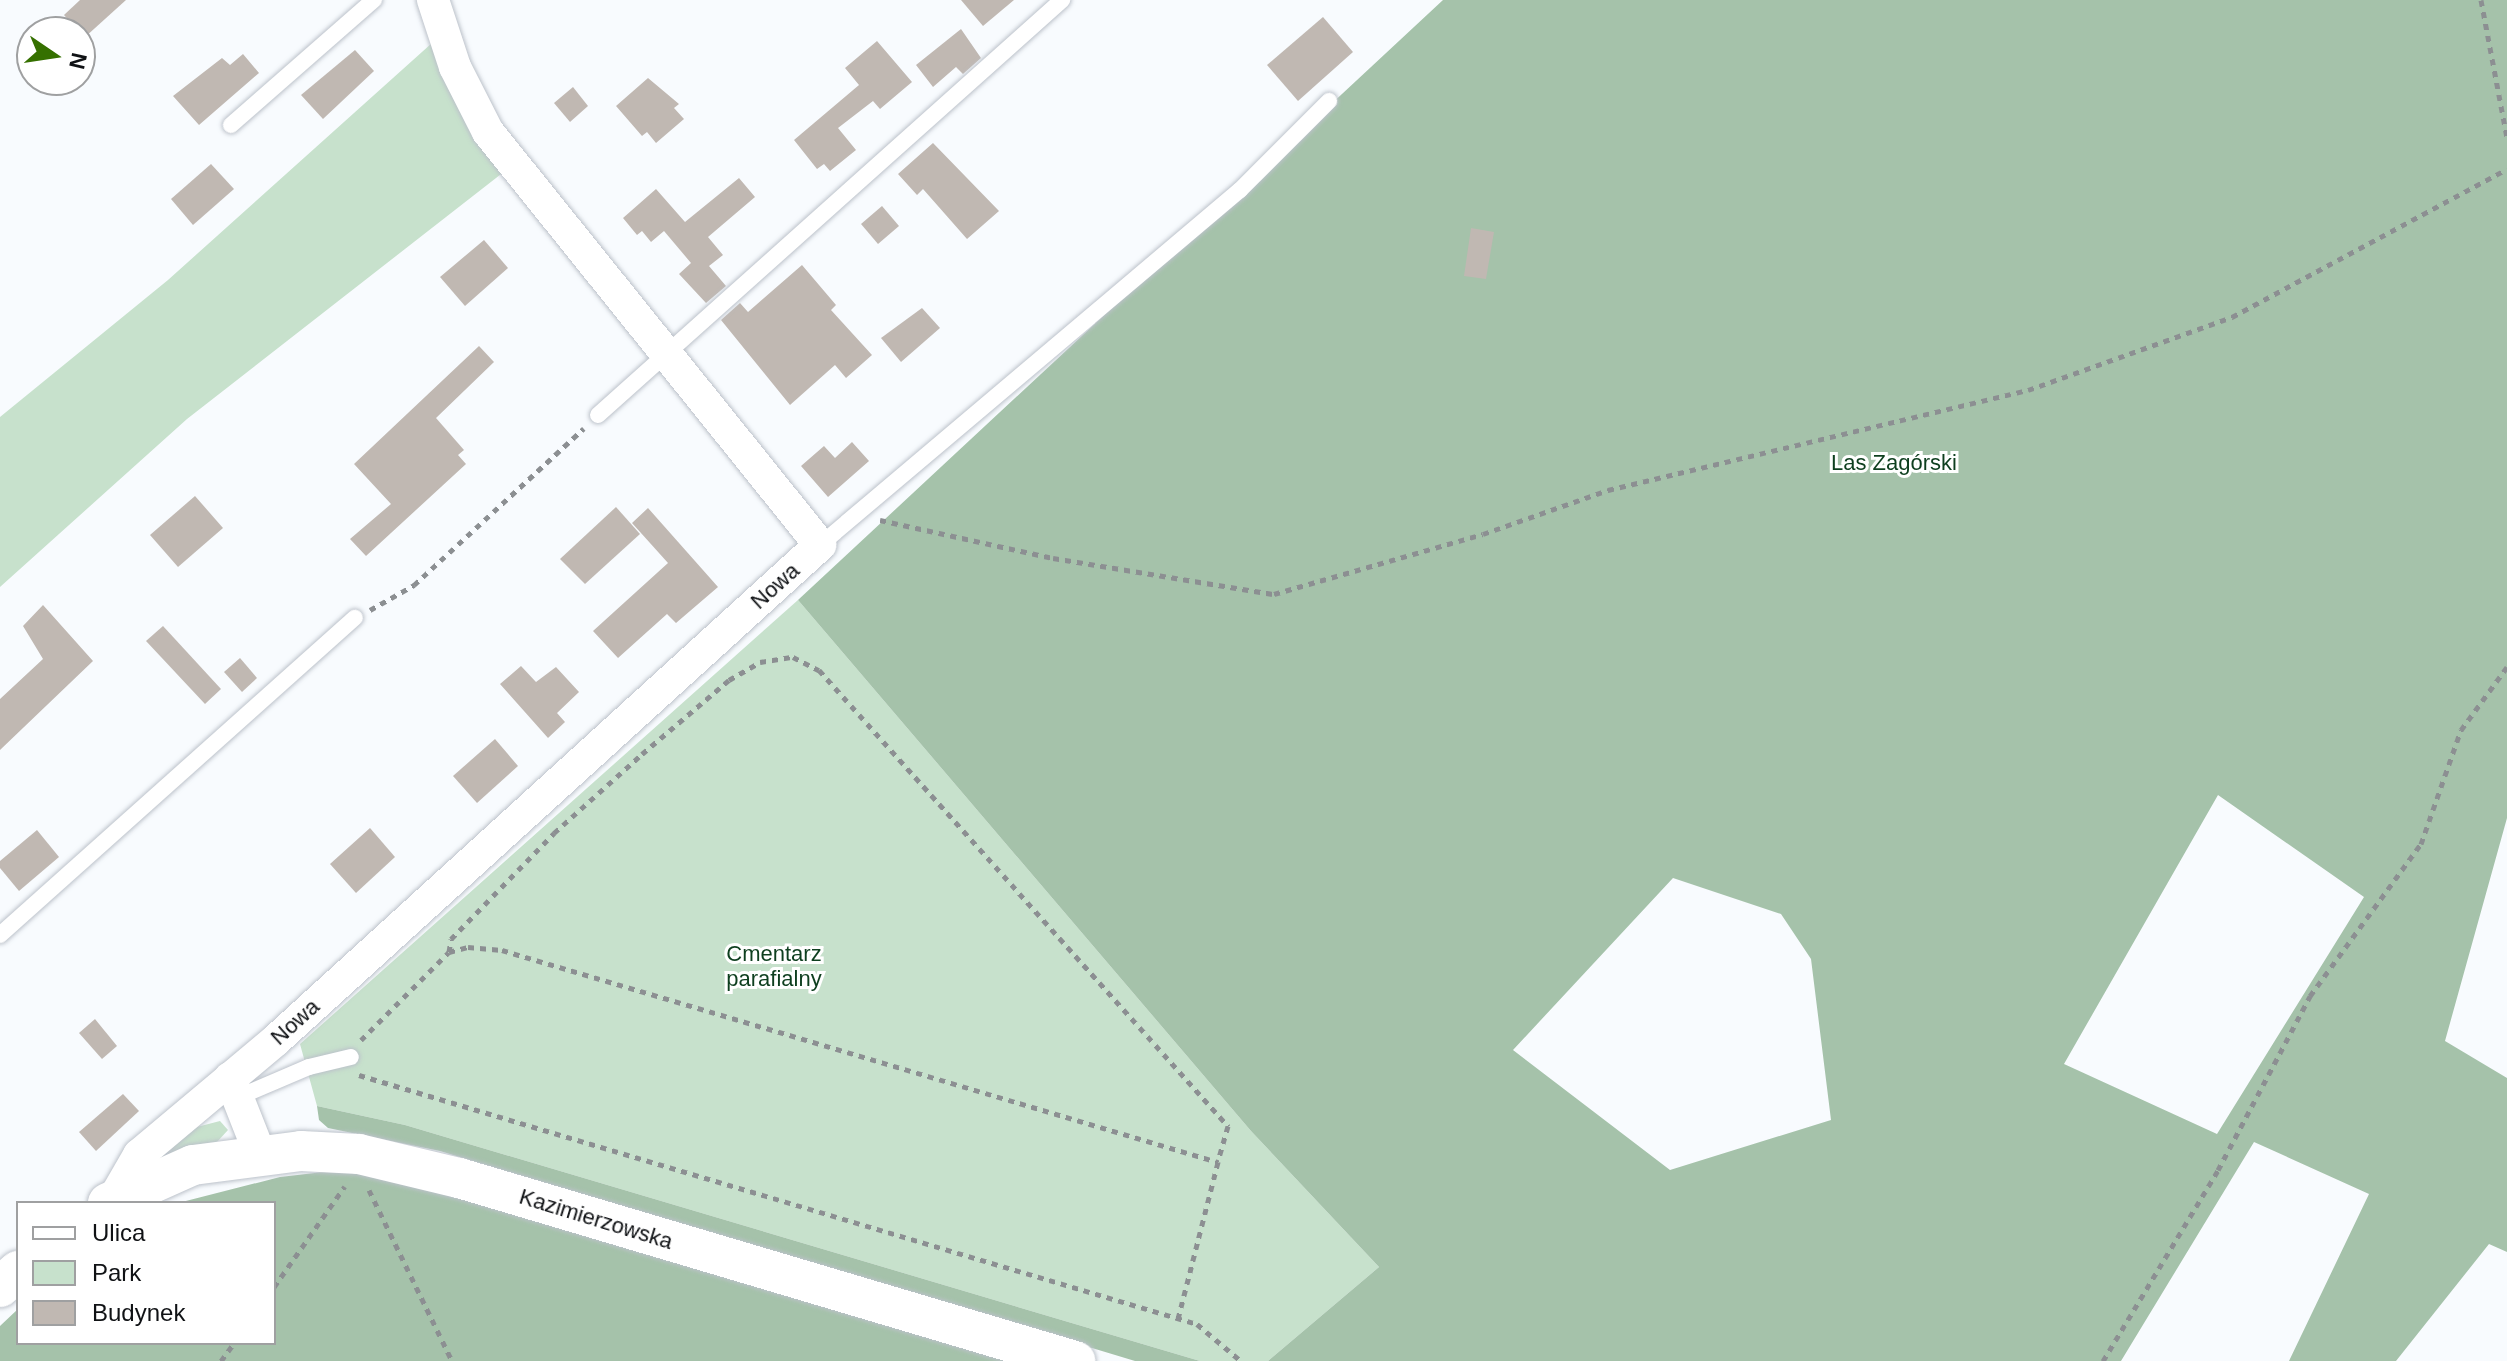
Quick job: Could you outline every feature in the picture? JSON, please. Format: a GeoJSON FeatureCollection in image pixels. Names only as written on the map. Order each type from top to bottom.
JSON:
{"type":"FeatureCollection","features":[{"type":"Feature","properties":{"kind":"street","name":"Nowa"},"geometry":{"type":"LineString","coordinates":[[111,1201],[139,1155],[236,1087],[820,545],[488,132],[455,67],[433,0]]}},
{"type":"Feature","properties":{"kind":"street"},"geometry":{"type":"LineString","coordinates":[[236,1087],[260,1154]]}},
{"type":"Feature","properties":{"kind":"street","name":"Kazimierzowska"},"geometry":{"type":"LineString","coordinates":[[112,1201],[193,1165],[260,1154],[359,1154],[459,1178],[1075,1361]]}},
{"type":"Feature","properties":{"kind":"street"},"geometry":{"type":"LineString","coordinates":[[0,1286],[16,1273]]}},
{"type":"Feature","properties":{"kind":"lane"},"geometry":{"type":"LineString","coordinates":[[231,125],[374,0]]}},
{"type":"Feature","properties":{"kind":"lane"},"geometry":{"type":"LineString","coordinates":[[598,415],[1062,0]]}},
{"type":"Feature","properties":{"kind":"lane"},"geometry":{"type":"LineString","coordinates":[[820,545],[1240,190],[1329,101]]}},
{"type":"Feature","properties":{"kind":"lane"},"geometry":{"type":"LineString","coordinates":[[0,935],[355,618]]}},
{"type":"Feature","properties":{"kind":"lane"},"geometry":{"type":"LineString","coordinates":[[236,1087],[351,1057]]}},
{"type":"Feature","properties":{"kind":"path"},"geometry":{"type":"LineString","coordinates":[[2481,0],[2507,138]]}},
{"type":"Feature","properties":{"kind":"path"},"geometry":{"type":"LineString","coordinates":[[856,515],[1053,558],[1274,594],[1483,534],[1608,490],[2028,390],[2232,317],[2507,169]]}},
{"type":"Feature","properties":{"kind":"path"},"geometry":{"type":"LineString","coordinates":[[355,618],[414,585],[598,415]]}},
{"type":"Feature","properties":{"kind":"path"},"geometry":{"type":"LineString","coordinates":[[449,952],[451,939],[512,876],[642,754],[729,680],[760,662],[793,657],[829,681],[1228,1126],[1178,1319]]}},
{"type":"Feature","properties":{"kind":"path"},"geometry":{"type":"LineString","coordinates":[[2103,1361],[2218,1170],[2310,996],[2421,844],[2461,730],[2507,667]]}},
{"type":"Feature","properties":{"kind":"path"},"geometry":{"type":"LineString","coordinates":[[1218,1162],[502,950],[468,947],[449,952],[362,1039],[351,1057],[353,1074],[1197,1324],[1241,1361]]}},
{"type":"Feature","properties":{"kind":"path"},"geometry":{"type":"LineString","coordinates":[[276,1284],[350,1180]]}},
{"type":"Feature","properties":{"kind":"path"},"geometry":{"type":"LineString","coordinates":[[365,1182],[452,1361]]}},
{"type":"Feature","properties":{"kind":"green space","name":"Las Zagórski"},"geometry":{"type":"Polygon","coordinates":[[[1443,0],[2507,0],[2507,818],[2445,1041],[2507,1078],[2507,1252],[2489,1244],[2396,1361],[2289,1361],[2369,1194],[2254,1142],[2121,1361],[1268,1361],[1379,1267],[1251,1131],[798,600],[1443,0]],[[2218,795],[2064,1064],[2217,1134],[2364,897],[2218,795]],[[1673,878],[1513,1050],[1670,1170],[1831,1120],[1811,959],[1781,914],[1673,878]]]}},
{"type":"Feature","properties":{"kind":"green space"},"geometry":{"type":"Polygon","coordinates":[[[432,43],[505,171],[187,419],[0,587],[0,417],[168,280],[432,43]]]}},
{"type":"Feature","properties":{"kind":"green space","name":"Cmentarz parafialny"},"geometry":{"type":"Polygon","coordinates":[[[798,600],[1251,1131],[1379,1267],[1268,1361],[1200,1361],[405,1125],[317,1106],[300,1044],[798,600]]]}},
{"type":"Feature","properties":{"kind":"green space"},"geometry":{"type":"Polygon","coordinates":[[[317,1106],[405,1125],[1200,1361],[1135,1361],[440,1151],[328,1128],[319,1120],[317,1106]]]}},
{"type":"Feature","properties":{"kind":"green space"},"geometry":{"type":"Polygon","coordinates":[[[220,1121],[228,1130],[217,1142],[157,1160],[193,1128],[220,1121]]]}},
{"type":"Feature","properties":{"kind":"green space"},"geometry":{"type":"Polygon","coordinates":[[[358,1168],[1008,1361],[0,1361],[0,1326],[16,1311],[16,1345],[276,1345],[276,1201],[186,1201],[280,1177],[358,1168]]]}},
{"type":"Feature","properties":{"kind":"building"},"geometry":{"type":"Polygon","coordinates":[[[80,0],[126,0],[96,27],[96,16],[64,15],[80,0]]]}},
{"type":"Feature","properties":{"kind":"building"},"geometry":{"type":"Polygon","coordinates":[[[961,0],[1014,0],[983,26],[961,0]]]}},
{"type":"Feature","properties":{"kind":"building"},"geometry":{"type":"Polygon","coordinates":[[[1323,17],[1353,52],[1298,101],[1267,65],[1323,17]]]}},
{"type":"Feature","properties":{"kind":"building"},"geometry":{"type":"Polygon","coordinates":[[[961,29],[981,58],[963,74],[956,67],[933,87],[916,65],[961,29]]]}},
{"type":"Feature","properties":{"kind":"building"},"geometry":{"type":"Polygon","coordinates":[[[877,41],[912,82],[880,109],[873,101],[838,128],[856,150],[830,171],[824,164],[817,169],[794,140],[859,85],[845,68],[877,41]]]}},
{"type":"Feature","properties":{"kind":"building"},"geometry":{"type":"Polygon","coordinates":[[[355,50],[374,71],[323,119],[301,95],[355,50]]]}},
{"type":"Feature","properties":{"kind":"building"},"geometry":{"type":"Polygon","coordinates":[[[243,54],[259,73],[199,125],[173,96],[222,58],[230,65],[243,54]]]}},
{"type":"Feature","properties":{"kind":"building"},"geometry":{"type":"Polygon","coordinates":[[[648,78],[679,104],[674,108],[684,119],[656,143],[647,132],[642,136],[616,106],[648,78]]]}},
{"type":"Feature","properties":{"kind":"building"},"geometry":{"type":"Polygon","coordinates":[[[573,87],[588,106],[570,122],[554,103],[573,87]]]}},
{"type":"Feature","properties":{"kind":"building"},"geometry":{"type":"Polygon","coordinates":[[[933,143],[999,211],[967,239],[923,189],[917,195],[898,174],[933,143]]]}},
{"type":"Feature","properties":{"kind":"building"},"geometry":{"type":"Polygon","coordinates":[[[211,164],[234,189],[193,225],[171,199],[211,164]]]}},
{"type":"Feature","properties":{"kind":"building"},"geometry":{"type":"Polygon","coordinates":[[[739,178],[755,197],[708,237],[723,255],[709,266],[726,286],[706,303],[679,274],[691,263],[664,231],[651,242],[642,231],[637,235],[623,218],[656,189],[685,222],[739,178]]]}},
{"type":"Feature","properties":{"kind":"building"},"geometry":{"type":"Polygon","coordinates":[[[882,206],[899,226],[878,244],[861,224],[882,206]]]}},
{"type":"Feature","properties":{"kind":"building"},"geometry":{"type":"Polygon","coordinates":[[[1471,228],[1494,232],[1486,279],[1464,276],[1471,228]]]}},
{"type":"Feature","properties":{"kind":"building"},"geometry":{"type":"Polygon","coordinates":[[[484,240],[508,268],[465,306],[440,277],[484,240]]]}},
{"type":"Feature","properties":{"kind":"building"},"geometry":{"type":"Polygon","coordinates":[[[802,265],[836,305],[831,310],[872,355],[846,378],[835,365],[790,405],[721,320],[740,303],[748,312],[802,265]]]}},
{"type":"Feature","properties":{"kind":"building"},"geometry":{"type":"Polygon","coordinates":[[[922,308],[940,328],[901,362],[881,338],[922,308]]]}},
{"type":"Feature","properties":{"kind":"building"},"geometry":{"type":"Polygon","coordinates":[[[479,346],[494,362],[436,418],[464,450],[458,455],[466,464],[366,556],[350,539],[391,504],[354,464],[479,346]]]}},
{"type":"Feature","properties":{"kind":"building"},"geometry":{"type":"Polygon","coordinates":[[[852,442],[869,461],[828,497],[801,466],[824,446],[835,458],[852,442]]]}},
{"type":"Feature","properties":{"kind":"building"},"geometry":{"type":"Polygon","coordinates":[[[195,496],[223,528],[178,567],[150,535],[195,496]]]}},
{"type":"Feature","properties":{"kind":"building"},"geometry":{"type":"Polygon","coordinates":[[[616,507],[640,534],[585,584],[560,559],[616,507]]]}},
{"type":"Feature","properties":{"kind":"building"},"geometry":{"type":"Polygon","coordinates":[[[648,508],[718,587],[676,623],[667,614],[618,658],[593,631],[668,563],[632,523],[648,508]]]}},
{"type":"Feature","properties":{"kind":"building"},"geometry":{"type":"Polygon","coordinates":[[[43,605],[93,661],[0,750],[0,699],[43,659],[23,626],[43,605]]]}},
{"type":"Feature","properties":{"kind":"building"},"geometry":{"type":"Polygon","coordinates":[[[163,626],[221,689],[205,704],[146,641],[163,626]]]}},
{"type":"Feature","properties":{"kind":"building"},"geometry":{"type":"Polygon","coordinates":[[[240,658],[257,678],[242,692],[224,672],[240,658]]]}},
{"type":"Feature","properties":{"kind":"building"},"geometry":{"type":"Polygon","coordinates":[[[521,666],[536,682],[556,667],[579,692],[557,713],[565,722],[548,738],[500,684],[521,666]]]}},
{"type":"Feature","properties":{"kind":"building"},"geometry":{"type":"Polygon","coordinates":[[[495,739],[518,766],[477,803],[453,776],[495,739]]]}},
{"type":"Feature","properties":{"kind":"building"},"geometry":{"type":"Polygon","coordinates":[[[370,828],[395,857],[356,893],[330,864],[370,828]]]}},
{"type":"Feature","properties":{"kind":"building"},"geometry":{"type":"Polygon","coordinates":[[[37,830],[59,857],[19,891],[0,868],[0,861],[37,830]]]}},
{"type":"Feature","properties":{"kind":"building"},"geometry":{"type":"Polygon","coordinates":[[[95,1019],[117,1046],[102,1059],[79,1033],[95,1019]]]}},
{"type":"Feature","properties":{"kind":"building"},"geometry":{"type":"Polygon","coordinates":[[[123,1094],[139,1111],[96,1151],[79,1132],[123,1094]]]}}]}
